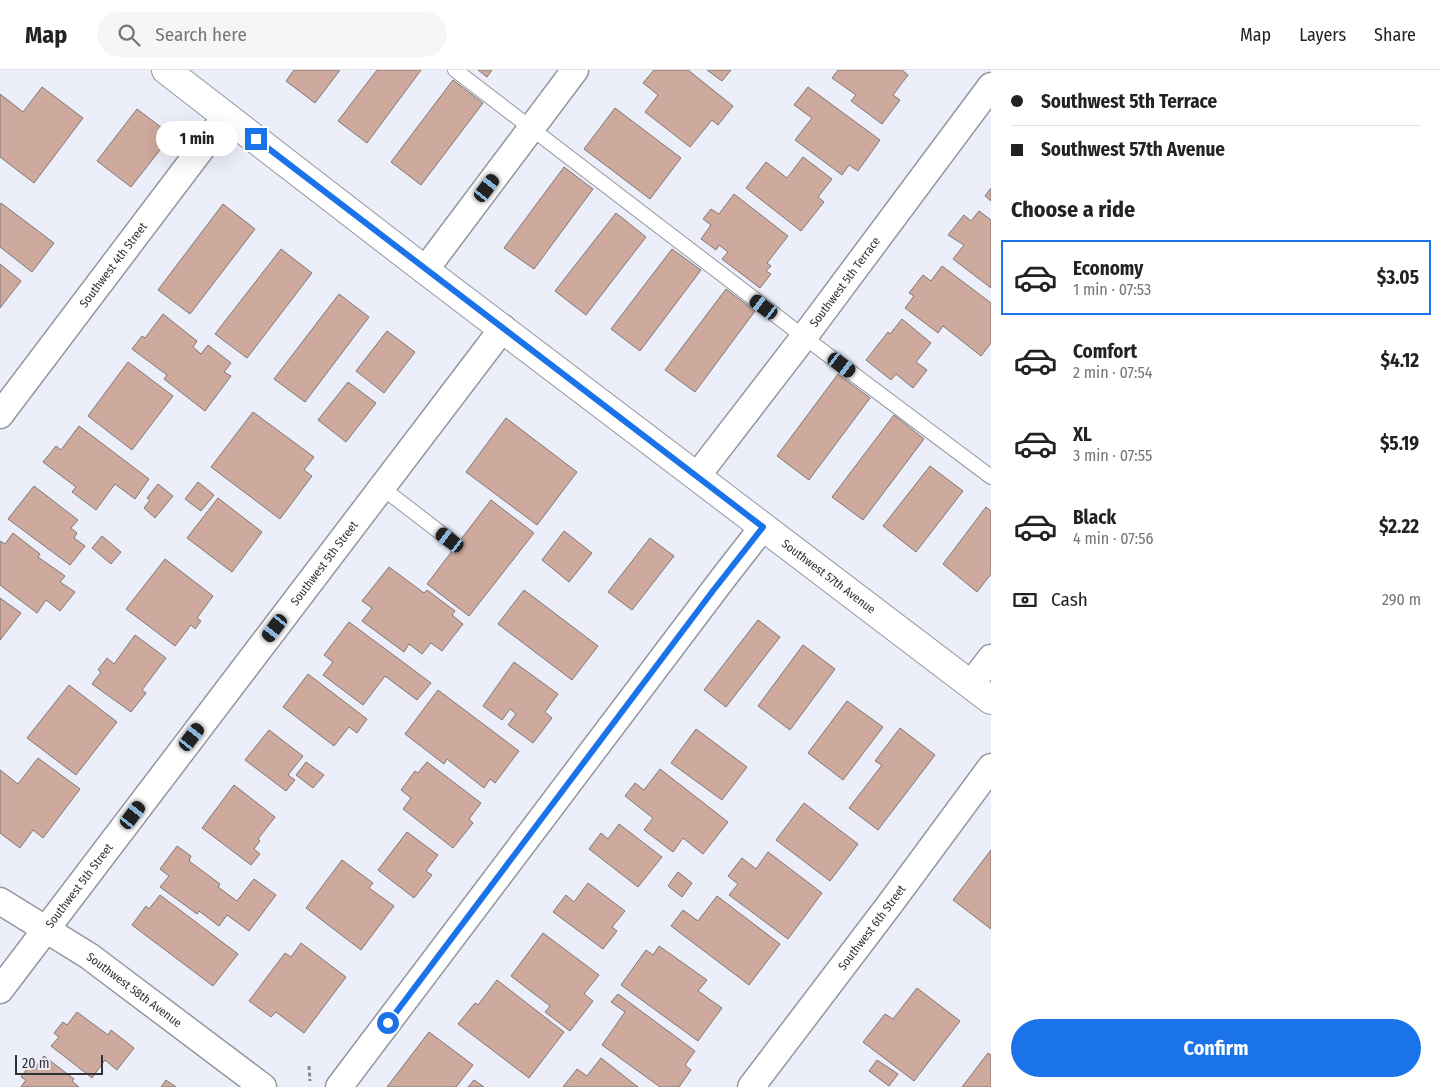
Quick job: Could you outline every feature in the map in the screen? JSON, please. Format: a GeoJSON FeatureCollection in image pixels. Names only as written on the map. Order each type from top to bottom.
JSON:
{"type":"FeatureCollection","features":[{"type":"Feature","properties":{"kind":"main road","name":"Southwest 57th Avenue"},"geometry":{"type":"LineString","coordinates":[[166,70],[425,270],[981,692]]}},
{"type":"Feature","properties":{"kind":"street"},"geometry":{"type":"LineString","coordinates":[[425,270],[575,70]]}},
{"type":"Feature","properties":{"kind":"street","name":"Southwest 5th Terrace"},"geometry":{"type":"LineString","coordinates":[[697,476],[804,337],[991,86]]}},
{"type":"Feature","properties":{"kind":"street","name":"Southwest 4th Street"},"geometry":{"type":"LineString","coordinates":[[0,415],[226,116]]}},
{"type":"Feature","properties":{"kind":"street","name":"Southwest 5th Street"},"geometry":{"type":"LineString","coordinates":[[0,990],[503,328]]}},
{"type":"Feature","properties":{"kind":"street"},"geometry":{"type":"LineString","coordinates":[[339,1087],[763,527]]}},
{"type":"Feature","properties":{"kind":"street"},"geometry":{"type":"LineString","coordinates":[[981,692],[991,658]]}},
{"type":"Feature","properties":{"kind":"street","name":"Southwest 6th Street"},"geometry":{"type":"LineString","coordinates":[[751,1087],[991,767]]}},
{"type":"Feature","properties":{"kind":"street","name":"Southwest 58th Avenue"},"geometry":{"type":"LineString","coordinates":[[0,901],[89,956],[263,1087]]}},
{"type":"Feature","properties":{"kind":"lane"},"geometry":{"type":"LineString","coordinates":[[455,70],[804,337],[991,477]]}},
{"type":"Feature","properties":{"kind":"lane"},"geometry":{"type":"LineString","coordinates":[[381,487],[450,540]]}},
{"type":"Feature","properties":{"kind":"path"},"geometry":{"type":"LineString","coordinates":[[309,1066],[310,1082]]}},
{"type":"Feature","properties":{"kind":"building"},"geometry":{"type":"Polygon","coordinates":[[[294,70],[340,70],[315,103],[286,81],[294,70]]]}},
{"type":"Feature","properties":{"kind":"building"},"geometry":{"type":"Polygon","coordinates":[[[377,70],[421,70],[367,143],[338,121],[377,70]]]}},
{"type":"Feature","properties":{"kind":"building"},"geometry":{"type":"Polygon","coordinates":[[[478,70],[492,70],[487,77],[478,70]]]}},
{"type":"Feature","properties":{"kind":"building"},"geometry":{"type":"Polygon","coordinates":[[[654,70],[688,70],[733,106],[718,125],[712,120],[690,147],[645,112],[658,95],[643,83],[654,70]]]}},
{"type":"Feature","properties":{"kind":"building"},"geometry":{"type":"Polygon","coordinates":[[[707,70],[731,70],[722,81],[707,70]]]}},
{"type":"Feature","properties":{"kind":"building"},"geometry":{"type":"Polygon","coordinates":[[[838,70],[902,70],[908,75],[893,95],[900,100],[882,124],[851,101],[856,95],[832,78],[838,70]]]}},
{"type":"Feature","properties":{"kind":"building"},"geometry":{"type":"Polygon","coordinates":[[[453,80],[483,103],[421,185],[391,162],[453,80]]]}},
{"type":"Feature","properties":{"kind":"building"},"geometry":{"type":"Polygon","coordinates":[[[42,87],[83,118],[34,183],[0,157],[0,94],[23,112],[42,87]]]}},
{"type":"Feature","properties":{"kind":"building"},"geometry":{"type":"Polygon","coordinates":[[[808,87],[880,140],[858,171],[849,165],[842,175],[795,140],[812,118],[794,105],[808,87]]]}},
{"type":"Feature","properties":{"kind":"building"},"geometry":{"type":"Polygon","coordinates":[[[615,108],[681,158],[650,199],[584,149],[615,108]]]}},
{"type":"Feature","properties":{"kind":"building"},"geometry":{"type":"Polygon","coordinates":[[[137,109],[166,131],[167,141],[131,187],[97,161],[137,109]]]}},
{"type":"Feature","properties":{"kind":"building"},"geometry":{"type":"Polygon","coordinates":[[[803,157],[832,179],[818,197],[824,202],[801,231],[746,188],[766,162],[787,178],[803,157]]]}},
{"type":"Feature","properties":{"kind":"building"},"geometry":{"type":"Polygon","coordinates":[[[564,167],[593,189],[534,269],[504,248],[564,167]]]}},
{"type":"Feature","properties":{"kind":"building"},"geometry":{"type":"Polygon","coordinates":[[[991,188],[991,201],[985,196],[991,188]]]}},
{"type":"Feature","properties":{"kind":"building"},"geometry":{"type":"Polygon","coordinates":[[[734,194],[788,236],[767,263],[771,266],[766,271],[771,274],[760,288],[722,259],[728,252],[719,245],[716,250],[701,239],[711,225],[703,219],[711,209],[719,214],[734,194]]]}},
{"type":"Feature","properties":{"kind":"building"},"geometry":{"type":"Polygon","coordinates":[[[1,203],[54,243],[32,272],[0,247],[1,203]]]}},
{"type":"Feature","properties":{"kind":"building"},"geometry":{"type":"Polygon","coordinates":[[[223,204],[255,229],[190,314],[158,290],[223,204]]]}},
{"type":"Feature","properties":{"kind":"building"},"geometry":{"type":"Polygon","coordinates":[[[979,211],[991,220],[991,288],[953,259],[964,245],[948,235],[964,215],[971,221],[979,211]]]}},
{"type":"Feature","properties":{"kind":"building"},"geometry":{"type":"Polygon","coordinates":[[[616,213],[646,237],[586,315],[555,291],[616,213]]]}},
{"type":"Feature","properties":{"kind":"building"},"geometry":{"type":"Polygon","coordinates":[[[281,249],[312,273],[247,358],[215,334],[281,249]]]}},
{"type":"Feature","properties":{"kind":"building"},"geometry":{"type":"Polygon","coordinates":[[[672,249],[701,270],[640,351],[611,329],[672,249]]]}},
{"type":"Feature","properties":{"kind":"building"},"geometry":{"type":"Polygon","coordinates":[[[0,264],[21,281],[0,308],[0,264]]]}},
{"type":"Feature","properties":{"kind":"building"},"geometry":{"type":"Polygon","coordinates":[[[942,266],[991,303],[991,343],[981,356],[943,326],[938,333],[905,308],[914,296],[909,293],[923,275],[931,281],[942,266]]]}},
{"type":"Feature","properties":{"kind":"building"},"geometry":{"type":"Polygon","coordinates":[[[726,289],[755,311],[695,392],[665,370],[726,289]]]}},
{"type":"Feature","properties":{"kind":"building"},"geometry":{"type":"Polygon","coordinates":[[[339,294],[369,317],[305,402],[274,379],[339,294]]]}},
{"type":"Feature","properties":{"kind":"building"},"geometry":{"type":"Polygon","coordinates":[[[163,314],[197,341],[193,347],[201,354],[208,345],[231,363],[224,372],[231,376],[205,411],[164,379],[167,375],[132,349],[142,336],[145,338],[163,314]]]}},
{"type":"Feature","properties":{"kind":"building"},"geometry":{"type":"Polygon","coordinates":[[[902,319],[931,343],[916,362],[927,370],[913,388],[896,374],[891,380],[866,360],[888,332],[890,334],[902,319]]]}},
{"type":"Feature","properties":{"kind":"building"},"geometry":{"type":"Polygon","coordinates":[[[387,331],[415,352],[384,393],[356,371],[387,331]]]}},
{"type":"Feature","properties":{"kind":"building"},"geometry":{"type":"Polygon","coordinates":[[[128,362],[173,396],[132,450],[88,416],[128,362]]]}},
{"type":"Feature","properties":{"kind":"building"},"geometry":{"type":"Polygon","coordinates":[[[838,374],[870,398],[809,480],[777,456],[838,374]]]}},
{"type":"Feature","properties":{"kind":"building"},"geometry":{"type":"Polygon","coordinates":[[[348,382],[376,403],[346,442],[318,420],[348,382]]]}},
{"type":"Feature","properties":{"kind":"building"},"geometry":{"type":"Polygon","coordinates":[[[253,412],[314,457],[304,470],[312,476],[280,519],[211,467],[253,412]]]}},
{"type":"Feature","properties":{"kind":"building"},"geometry":{"type":"Polygon","coordinates":[[[894,415],[924,439],[863,520],[832,497],[894,415]]]}},
{"type":"Feature","properties":{"kind":"building"},"geometry":{"type":"Polygon","coordinates":[[[506,418],[577,472],[537,525],[466,472],[506,418]]]}},
{"type":"Feature","properties":{"kind":"building"},"geometry":{"type":"Polygon","coordinates":[[[79,426],[149,479],[135,499],[115,484],[96,510],[72,492],[76,487],[43,462],[56,446],[61,450],[79,426]]]}},
{"type":"Feature","properties":{"kind":"building"},"geometry":{"type":"Polygon","coordinates":[[[930,466],[963,491],[916,552],[883,526],[930,466]]]}},
{"type":"Feature","properties":{"kind":"building"},"geometry":{"type":"Polygon","coordinates":[[[198,482],[214,495],[201,511],[185,499],[198,482]]]}},
{"type":"Feature","properties":{"kind":"building"},"geometry":{"type":"Polygon","coordinates":[[[158,484],[173,496],[155,518],[144,508],[150,500],[147,498],[158,484]]]}},
{"type":"Feature","properties":{"kind":"building"},"geometry":{"type":"Polygon","coordinates":[[[34,486],[78,520],[71,528],[77,533],[74,538],[85,546],[70,565],[8,519],[34,486]]]}},
{"type":"Feature","properties":{"kind":"building"},"geometry":{"type":"Polygon","coordinates":[[[218,498],[262,532],[232,572],[187,538],[218,498]]]}},
{"type":"Feature","properties":{"kind":"building"},"geometry":{"type":"Polygon","coordinates":[[[491,500],[534,533],[469,616],[427,584],[491,500]]]}},
{"type":"Feature","properties":{"kind":"building"},"geometry":{"type":"Polygon","coordinates":[[[986,507],[991,511],[991,574],[977,592],[943,564],[986,507]]]}},
{"type":"Feature","properties":{"kind":"building"},"geometry":{"type":"Polygon","coordinates":[[[564,531],[592,553],[569,582],[542,560],[564,531]]]}},
{"type":"Feature","properties":{"kind":"building"},"geometry":{"type":"Polygon","coordinates":[[[13,533],[40,554],[38,557],[65,576],[60,582],[75,592],[60,611],[46,600],[37,613],[0,585],[0,541],[5,544],[13,533]]]}},
{"type":"Feature","properties":{"kind":"building"},"geometry":{"type":"Polygon","coordinates":[[[102,536],[121,552],[111,564],[92,548],[102,536]]]}},
{"type":"Feature","properties":{"kind":"building"},"geometry":{"type":"Polygon","coordinates":[[[650,538],[674,556],[632,610],[608,592],[650,538]]]}},
{"type":"Feature","properties":{"kind":"building"},"geometry":{"type":"Polygon","coordinates":[[[165,559],[213,596],[197,618],[201,621],[195,629],[191,625],[175,646],[126,609],[165,559]]]}},
{"type":"Feature","properties":{"kind":"building"},"geometry":{"type":"Polygon","coordinates":[[[389,567],[424,593],[427,590],[455,611],[452,615],[463,624],[442,651],[431,643],[422,654],[409,644],[404,652],[362,621],[372,608],[362,601],[389,567]]]}},
{"type":"Feature","properties":{"kind":"building"},"geometry":{"type":"Polygon","coordinates":[[[524,590],[598,646],[572,680],[498,624],[524,590]]]}},
{"type":"Feature","properties":{"kind":"building"},"geometry":{"type":"Polygon","coordinates":[[[0,598],[21,613],[0,640],[0,598]]]}},
{"type":"Feature","properties":{"kind":"building"},"geometry":{"type":"Polygon","coordinates":[[[758,620],[780,637],[726,707],[704,690],[758,620]]]}},
{"type":"Feature","properties":{"kind":"building"},"geometry":{"type":"Polygon","coordinates":[[[349,622],[431,683],[417,700],[385,676],[363,705],[323,675],[333,662],[324,655],[349,622]]]}},
{"type":"Feature","properties":{"kind":"building"},"geometry":{"type":"Polygon","coordinates":[[[135,635],[166,658],[142,690],[146,693],[131,712],[92,684],[101,672],[98,670],[107,658],[114,664],[135,635]]]}},
{"type":"Feature","properties":{"kind":"building"},"geometry":{"type":"Polygon","coordinates":[[[803,645],[835,669],[790,730],[758,706],[803,645]]]}},
{"type":"Feature","properties":{"kind":"building"},"geometry":{"type":"Polygon","coordinates":[[[514,662],[558,694],[545,712],[552,718],[533,743],[508,725],[516,714],[510,709],[502,720],[483,706],[514,662]]]}},
{"type":"Feature","properties":{"kind":"building"},"geometry":{"type":"Polygon","coordinates":[[[308,674],[367,719],[357,733],[349,727],[334,746],[283,707],[308,674]]]}},
{"type":"Feature","properties":{"kind":"building"},"geometry":{"type":"Polygon","coordinates":[[[69,685],[117,722],[76,775],[27,738],[69,685]]]}},
{"type":"Feature","properties":{"kind":"building"},"geometry":{"type":"Polygon","coordinates":[[[438,690],[519,751],[495,783],[490,779],[484,788],[447,759],[444,764],[405,734],[438,690]]]}},
{"type":"Feature","properties":{"kind":"building"},"geometry":{"type":"Polygon","coordinates":[[[847,701],[883,727],[843,780],[808,753],[847,701]]]}},
{"type":"Feature","properties":{"kind":"building"},"geometry":{"type":"Polygon","coordinates":[[[900,728],[935,755],[878,830],[849,808],[882,765],[875,761],[900,728]]]}},
{"type":"Feature","properties":{"kind":"building"},"geometry":{"type":"Polygon","coordinates":[[[696,729],[747,767],[722,800],[671,763],[696,729]]]}},
{"type":"Feature","properties":{"kind":"building"},"geometry":{"type":"Polygon","coordinates":[[[269,730],[303,756],[288,775],[295,780],[286,791],[245,760],[269,730]]]}},
{"type":"Feature","properties":{"kind":"building"},"geometry":{"type":"Polygon","coordinates":[[[38,758],[80,789],[43,838],[33,830],[20,848],[0,833],[0,770],[18,784],[38,758]]]}},
{"type":"Feature","properties":{"kind":"building"},"geometry":{"type":"Polygon","coordinates":[[[306,762],[324,775],[313,788],[296,775],[306,762]]]}},
{"type":"Feature","properties":{"kind":"building"},"geometry":{"type":"Polygon","coordinates":[[[427,762],[481,803],[469,819],[473,823],[453,848],[403,809],[411,798],[401,790],[415,771],[418,773],[427,762]]]}},
{"type":"Feature","properties":{"kind":"building"},"geometry":{"type":"Polygon","coordinates":[[[660,769],[728,822],[703,854],[683,838],[673,852],[644,830],[653,818],[625,796],[635,783],[644,790],[660,769]]]}},
{"type":"Feature","properties":{"kind":"building"},"geometry":{"type":"Polygon","coordinates":[[[234,785],[275,817],[258,839],[260,841],[254,849],[260,854],[251,865],[202,828],[234,785]]]}},
{"type":"Feature","properties":{"kind":"building"},"geometry":{"type":"Polygon","coordinates":[[[804,803],[858,844],[830,881],[776,840],[804,803]]]}},
{"type":"Feature","properties":{"kind":"building"},"geometry":{"type":"Polygon","coordinates":[[[619,824],[662,857],[638,887],[589,849],[601,833],[608,839],[619,824]]]}},
{"type":"Feature","properties":{"kind":"building"},"geometry":{"type":"Polygon","coordinates":[[[407,832],[438,855],[426,871],[432,875],[414,898],[378,870],[407,832]]]}},
{"type":"Feature","properties":{"kind":"building"},"geometry":{"type":"Polygon","coordinates":[[[177,846],[191,856],[189,861],[220,884],[218,887],[237,901],[254,879],[276,895],[249,931],[227,915],[219,926],[199,911],[197,914],[160,887],[169,876],[160,869],[177,846]]]}},
{"type":"Feature","properties":{"kind":"building"},"geometry":{"type":"Polygon","coordinates":[[[991,850],[991,929],[953,900],[991,850]]]}},
{"type":"Feature","properties":{"kind":"building"},"geometry":{"type":"Polygon","coordinates":[[[768,852],[822,893],[788,939],[729,895],[738,884],[728,876],[742,858],[756,869],[768,852]]]}},
{"type":"Feature","properties":{"kind":"building"},"geometry":{"type":"Polygon","coordinates":[[[342,860],[373,883],[369,888],[394,906],[361,950],[306,908],[342,860]]]}},
{"type":"Feature","properties":{"kind":"building"},"geometry":{"type":"Polygon","coordinates":[[[678,872],[692,883],[682,897],[668,886],[678,872]]]}},
{"type":"Feature","properties":{"kind":"building"},"geometry":{"type":"Polygon","coordinates":[[[588,883],[625,911],[612,927],[617,931],[603,949],[553,912],[566,895],[574,902],[588,883]]]}},
{"type":"Feature","properties":{"kind":"building"},"geometry":{"type":"Polygon","coordinates":[[[160,895],[238,954],[213,986],[132,925],[146,906],[149,909],[160,895]]]}},
{"type":"Feature","properties":{"kind":"building"},"geometry":{"type":"Polygon","coordinates":[[[717,896],[780,944],[749,985],[671,926],[683,910],[698,921],[717,896]]]}},
{"type":"Feature","properties":{"kind":"building"},"geometry":{"type":"Polygon","coordinates":[[[543,933],[599,975],[584,994],[593,1001],[570,1031],[545,1012],[550,1006],[511,976],[543,933]]]}},
{"type":"Feature","properties":{"kind":"building"},"geometry":{"type":"Polygon","coordinates":[[[301,943],[346,977],[304,1033],[276,1012],[271,1017],[249,1001],[285,953],[291,957],[301,943]]]}},
{"type":"Feature","properties":{"kind":"building"},"geometry":{"type":"Polygon","coordinates":[[[659,946],[707,980],[698,991],[722,1008],[698,1041],[621,985],[646,950],[653,955],[659,946]]]}},
{"type":"Feature","properties":{"kind":"building"},"geometry":{"type":"Polygon","coordinates":[[[497,980],[564,1032],[529,1078],[458,1024],[475,1003],[478,1005],[497,980]]]}},
{"type":"Feature","properties":{"kind":"building"},"geometry":{"type":"Polygon","coordinates":[[[917,988],[960,1021],[914,1081],[863,1042],[885,1014],[893,1019],[917,988]]]}},
{"type":"Feature","properties":{"kind":"building"},"geometry":{"type":"Polygon","coordinates":[[[618,994],[695,1051],[685,1065],[691,1070],[679,1087],[660,1087],[602,1045],[625,1012],[611,1002],[618,994]]]}},
{"type":"Feature","properties":{"kind":"building"},"geometry":{"type":"Polygon","coordinates":[[[77,1012],[108,1035],[111,1030],[134,1048],[117,1070],[105,1060],[92,1078],[51,1046],[59,1037],[54,1033],[63,1022],[67,1025],[77,1012]]]}},
{"type":"Feature","properties":{"kind":"building"},"geometry":{"type":"Polygon","coordinates":[[[429,1032],[473,1065],[456,1087],[387,1087],[429,1032]]]}},
{"type":"Feature","properties":{"kind":"building"},"geometry":{"type":"Polygon","coordinates":[[[988,1053],[991,1055],[991,1087],[962,1087],[988,1053]]]}},
{"type":"Feature","properties":{"kind":"building"},"geometry":{"type":"Polygon","coordinates":[[[44,1056],[74,1079],[72,1081],[79,1087],[21,1087],[26,1080],[21,1077],[29,1066],[33,1070],[44,1056]]]}},
{"type":"Feature","properties":{"kind":"building"},"geometry":{"type":"Polygon","coordinates":[[[601,1058],[638,1087],[563,1087],[577,1069],[587,1076],[601,1058]]]}},
{"type":"Feature","properties":{"kind":"building"},"geometry":{"type":"Polygon","coordinates":[[[877,1060],[898,1074],[889,1086],[869,1071],[877,1060]]]}},
{"type":"Feature","properties":{"kind":"building"},"geometry":{"type":"Polygon","coordinates":[[[166,1080],[176,1087],[161,1087],[166,1080]]]}},
{"type":"Feature","properties":{"kind":"building"},"geometry":{"type":"Polygon","coordinates":[[[474,1080],[484,1087],[468,1087],[474,1080]]]}},
{"type":"Feature","properties":{"kind":"route"},"geometry":{"type":"LineString","coordinates":[[256,139],[763,527],[388,1023]]}}]}
